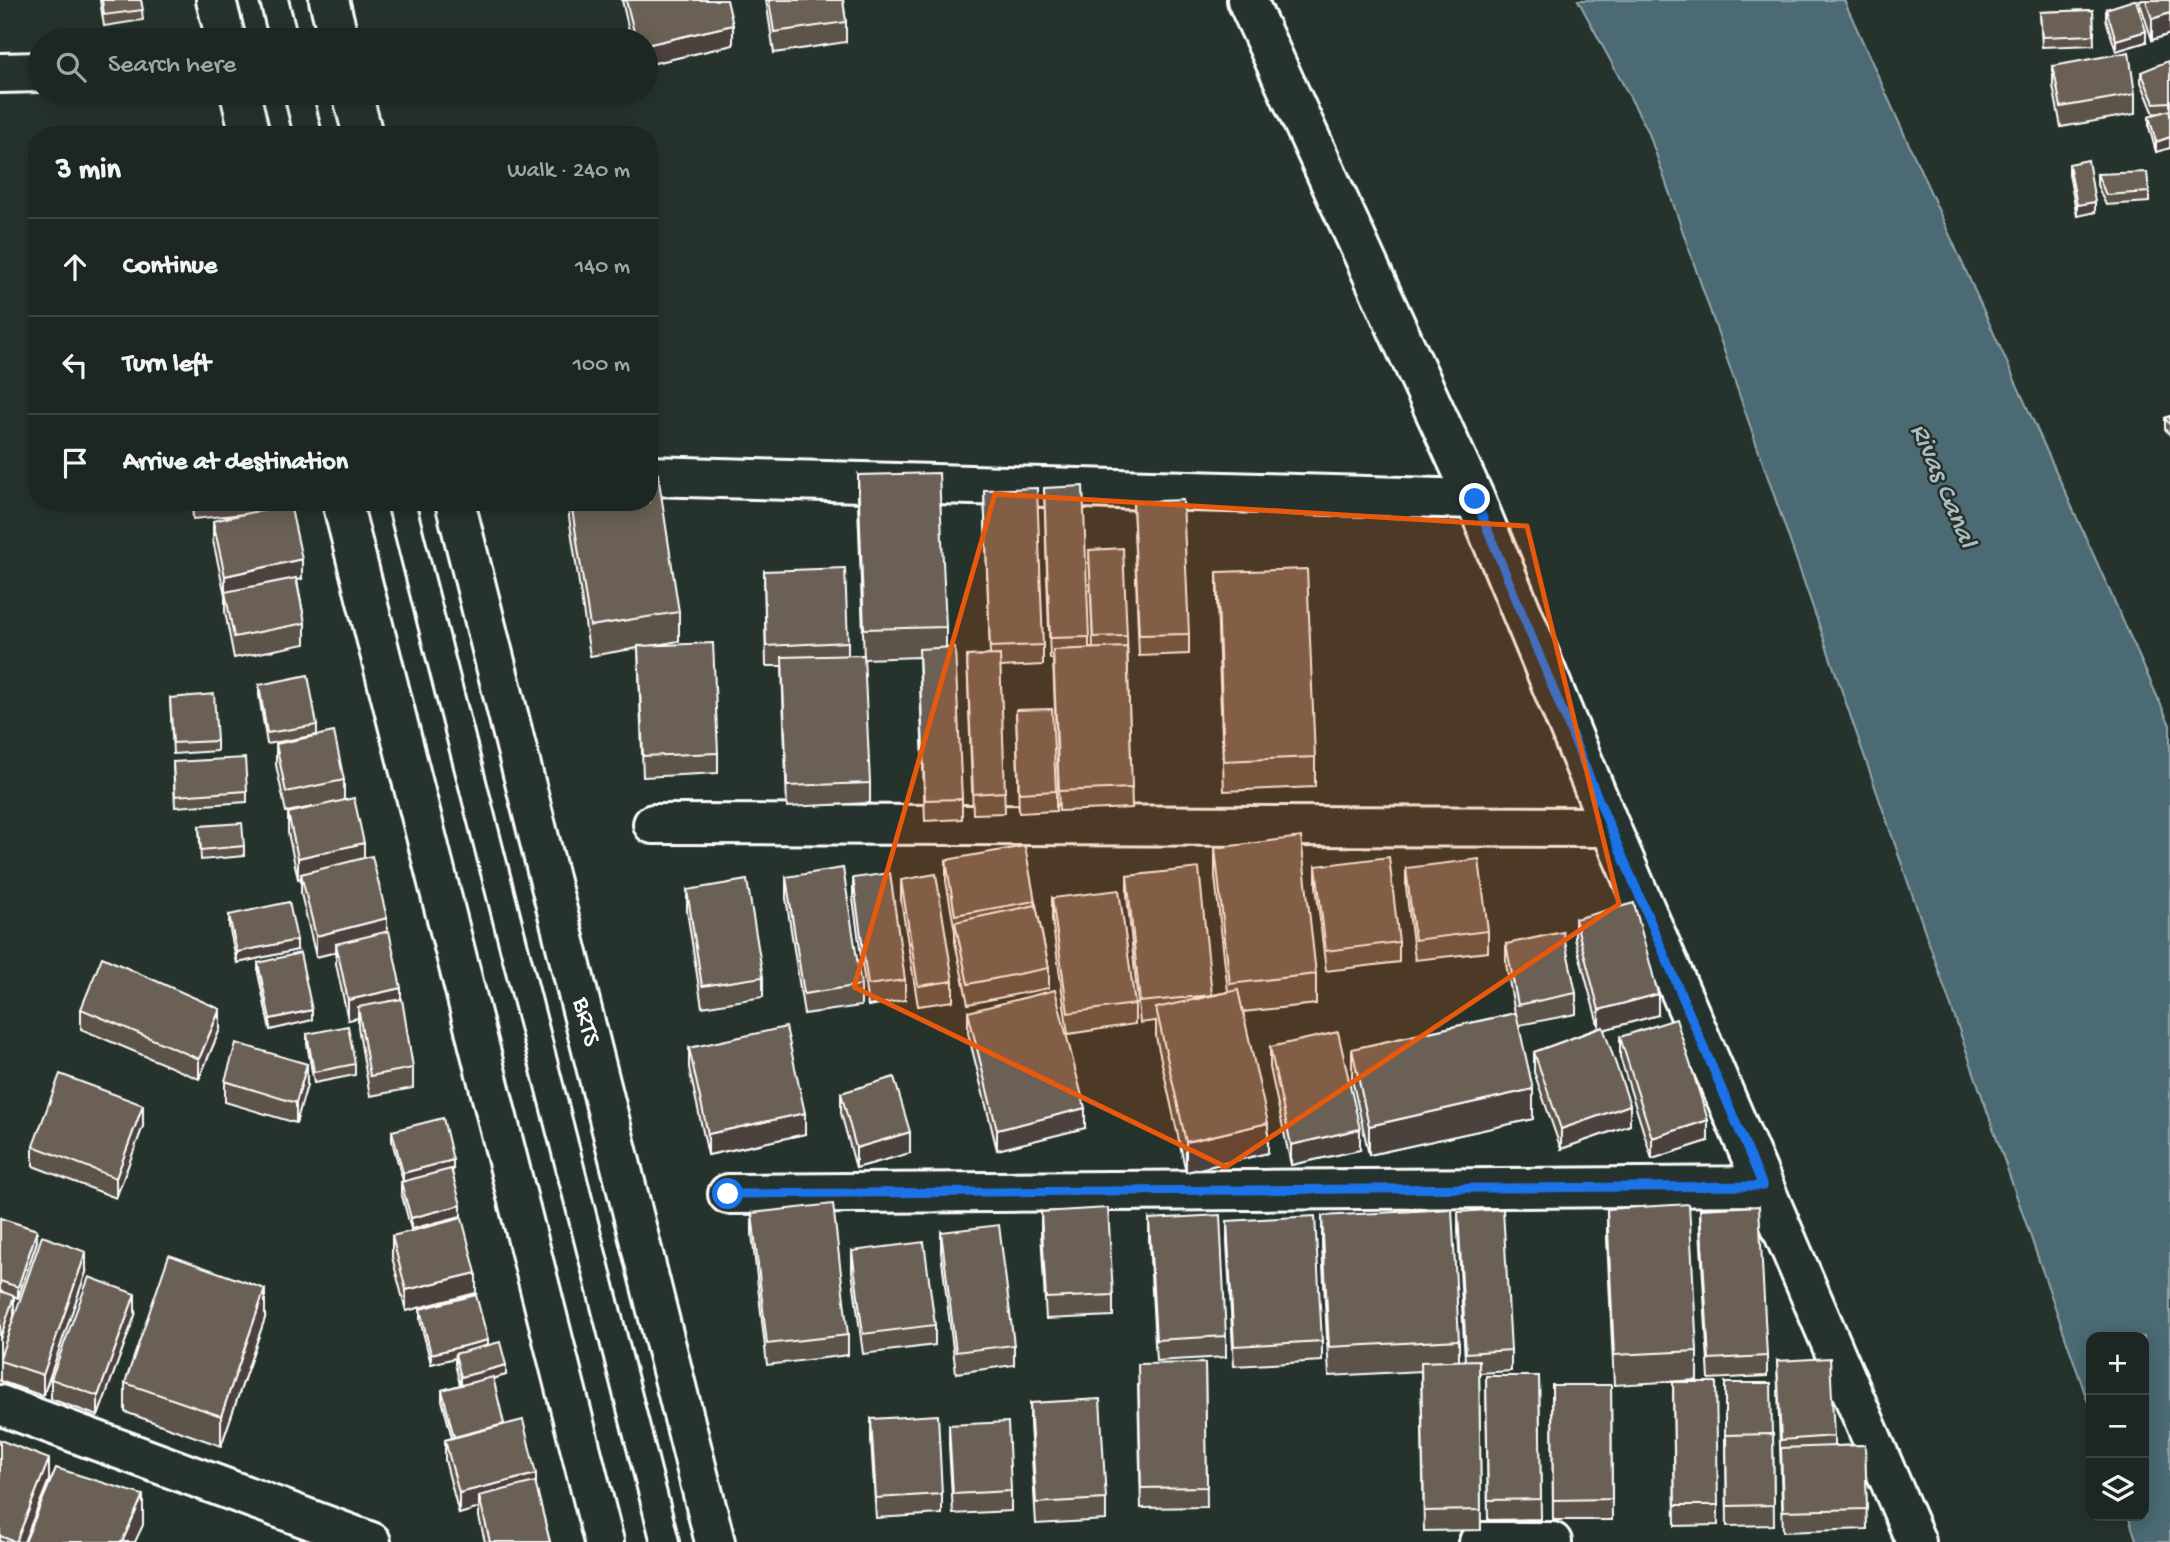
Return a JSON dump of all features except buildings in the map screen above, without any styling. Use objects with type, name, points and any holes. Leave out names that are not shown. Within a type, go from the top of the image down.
[{"type":"street","points":[[216,0],[223,28]]},
{"type":"street","points":[[329,0],[336,28]]},
{"type":"street","points":[[1247,0],[1475,499],[1610,827],[1916,1542]]},
{"type":"street","points":[[0,73],[28,72]]},
{"type":"street","points":[[243,105],[248,126]]},
{"type":"street","points":[[355,105],[361,126]]},
{"type":"street","points":[[658,476],[1475,499]]},
{"type":"street","points":[[344,511],[604,1542]]},
{"type":"street","name":"BRTS","points":[[457,511],[715,1542]]},
{"type":"street","points":[[653,824],[1610,827]]},
{"type":"street","points":[[728,1194],[1763,1186]]},
{"type":"street","points":[[0,1405],[371,1542]]},
{"type":"street","points":[[1479,1542],[1552,1542]]},
{"type":"lane","points":[[274,0],[281,28]]},
{"type":"lane","points":[[301,105],[306,126]]},
{"type":"lane","points":[[403,511],[665,1542]]},
{"type":"highlighted area","points":[[995,494],[1527,526],[1619,904],[1226,1167],[854,987]]},
{"type":"water","name":"Rivas Canal","points":[[1578,0],[1844,0],[2170,725],[2170,1542],[2137,1542],[2130,1521],[2149,1521],[2149,1332],[2086,1332],[2086,1397],[1648,131]]},
{"type":"route","points":[[728,1194],[1763,1186],[1610,827],[1475,499]]}]
